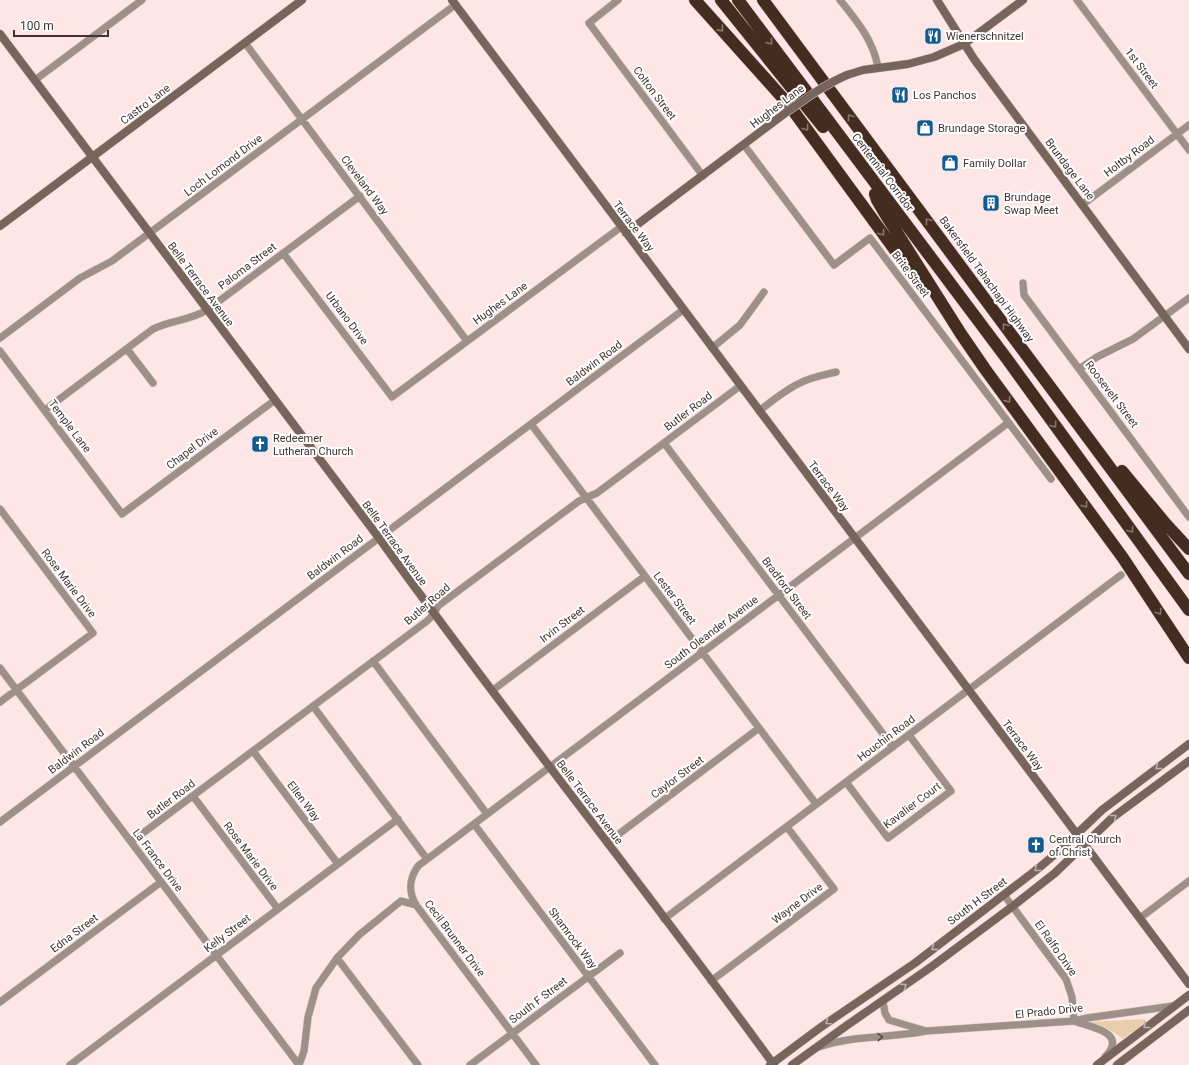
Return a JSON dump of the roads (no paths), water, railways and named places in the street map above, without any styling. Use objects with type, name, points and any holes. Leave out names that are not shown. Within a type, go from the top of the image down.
[{"type":"highway","points":[[695,0],[789,105],[956,334],[985,369]]},
{"type":"highway","points":[[721,0],[927,261],[1007,359],[1189,610]]},
{"type":"highway","name":"Centennial Corridor","points":[[738,0],[1007,359]]},
{"type":"highway","name":"Bakersfield Tehachapi Highway","points":[[763,0],[1189,574]]},
{"type":"highway","points":[[875,194],[877,200],[915,262],[985,369],[1123,558],[1189,658]]},
{"type":"highway","points":[[1028,357],[1165,523],[1189,549]]},
{"type":"street","points":[[35,80],[142,0]]},
{"type":"street","name":"Castro Lane","points":[[0,226],[302,0]]},
{"type":"street","name":"Colton Street","points":[[618,0],[589,23],[703,176]]},
{"type":"street","points":[[840,0],[865,32],[872,44],[878,67]]},
{"type":"street","name":"Brundage Lane","points":[[937,0],[964,44],[1189,349]]},
{"type":"street","name":"Hughes Lane","points":[[392,397],[467,341],[623,230],[703,176],[816,91],[832,81],[847,75],[878,67],[921,61],[964,44],[1023,0]]},
{"type":"street","name":"1st Street","points":[[1077,0],[1189,150]]},
{"type":"street","name":"Loch Lomond Drive","points":[[0,338],[80,278],[112,261],[150,234],[453,2]]},
{"type":"street","name":"Terrace Way","points":[[453,2],[1189,984]]},
{"type":"street","name":"Belle Terrace Avenue","points":[[0,34],[772,1064]]},
{"type":"street","name":"Cleveland Way","points":[[245,43],[467,341]]},
{"type":"street","name":"Holtby Road","points":[[1082,205],[1189,125]]},
{"type":"street","name":"Brite Street","points":[[744,144],[834,265],[870,238],[1050,479]]},
{"type":"street","name":"Paloma Street","points":[[45,410],[153,329],[161,325],[191,318],[207,310],[360,196]]},
{"type":"street","name":"Urbano Drive","points":[[283,253],[392,397]]},
{"type":"street","name":"Roosevelt Street","points":[[1023,283],[1024,295],[1189,517]]},
{"type":"street","points":[[712,348],[740,325],[764,292]]},
{"type":"street","points":[[1079,369],[1097,357],[1133,339],[1189,298]]},
{"type":"street","name":"Baldwin Road","points":[[0,822],[683,310]]},
{"type":"street","points":[[127,349],[153,383]]},
{"type":"street","name":"Temple Lane","points":[[0,351],[122,514]]},
{"type":"street","points":[[759,410],[786,390],[801,382],[836,372]]},
{"type":"street","name":"Butler Road","points":[[132,842],[427,621],[434,614],[438,606],[579,501],[597,493],[740,386]]},
{"type":"street","name":"Chapel Drive","points":[[122,514],[275,400]]},
{"type":"street","name":"South Oleander Avenue","points":[[427,859],[1008,422]]},
{"type":"street","name":"Lester Street","points":[[531,424],[816,804]]},
{"type":"street","name":"Bradford Street","points":[[664,443],[892,747]]},
{"type":"street","name":"Rose Marie Drive","points":[[0,510],[93,633],[16,690]]},
{"type":"street","name":"Houchin Road","points":[[664,919],[1121,575]]},
{"type":"street","name":"Irvin Street","points":[[493,690],[645,576]]},
{"type":"street","points":[[373,661],[487,814]]},
{"type":"street","name":"La France Drive","points":[[0,668],[299,1065]]},
{"type":"street","points":[[0,702],[16,690]]},
{"type":"street","points":[[313,706],[427,859]]},
{"type":"street","name":"Caylor Street","points":[[607,842],[759,728]]},
{"type":"street","name":"Kavalier Court","points":[[846,782],[888,838],[951,791],[909,735]]},
{"type":"street","name":"South H Street","points":[[772,1064],[821,1027],[915,963],[1004,895],[1040,867],[1102,810],[1189,744]]},
{"type":"street","name":"Ellen Way","points":[[253,751],[338,864]]},
{"type":"street","points":[[792,1065],[931,967],[1012,906],[1055,873],[1112,818],[1189,761]]},
{"type":"street","name":"Rose Marie Drive","points":[[193,796],[278,909]]},
{"type":"street","name":"Kelly Street","points":[[70,1065],[398,819]]},
{"type":"street","name":"Shamrock Way","points":[[474,824],[655,1065]]},
{"type":"street","name":"Wayne Drive","points":[[711,981],[834,889],[787,827]]},
{"type":"street","name":"Cecil Brunner Drive","points":[[427,859],[418,866],[411,879],[411,893],[416,905],[536,1065]]},
{"type":"street","points":[[1140,918],[1189,881]]},
{"type":"street","name":"Edna Street","points":[[0,1002],[161,882]]},
{"type":"street","name":"El Ralfo Drive","points":[[1004,895],[1066,979],[1072,997],[1074,1021]]},
{"type":"street","points":[[299,1065],[304,1051],[308,1017],[316,988],[338,958],[360,935],[401,900],[416,905]]},
{"type":"street","name":"South F Street","points":[[470,1065],[620,953]]},
{"type":"street","points":[[338,958],[418,1065]]},
{"type":"street","points":[[1099,1063],[1189,995]]},
{"type":"street","name":"El Prado Drive","points":[[883,1001],[885,1012],[889,1020],[926,1031]]},
{"type":"street","points":[[1144,1044],[1148,1037],[1189,1003]]},
{"type":"street","name":"El Prado Drive","points":[[814,1049],[846,1040],[904,1035],[926,1031],[1074,1021],[1173,1006]]},
{"type":"street","points":[[1117,1065],[1189,1010]]},
{"type":"street","points":[[1074,1021],[1098,1028],[1108,1033],[1112,1038],[1113,1045],[1111,1049],[1099,1063]]},
{"type":"place","name":"Wienerschnitzel","points":[[933,36]]},
{"type":"place","name":"Los Panchos","points":[[900,95]]},
{"type":"place","name":"Brundage Storage","points":[[925,128]]},
{"type":"place","name":"Family Dollar","points":[[950,163]]},
{"type":"place","name":"Brundage Swap Meet","points":[[991,203]]},
{"type":"place","name":"Redeemer Lutheran Church","points":[[260,444]]},
{"type":"place","name":"Central Church of Christ","points":[[1036,845]]}]
